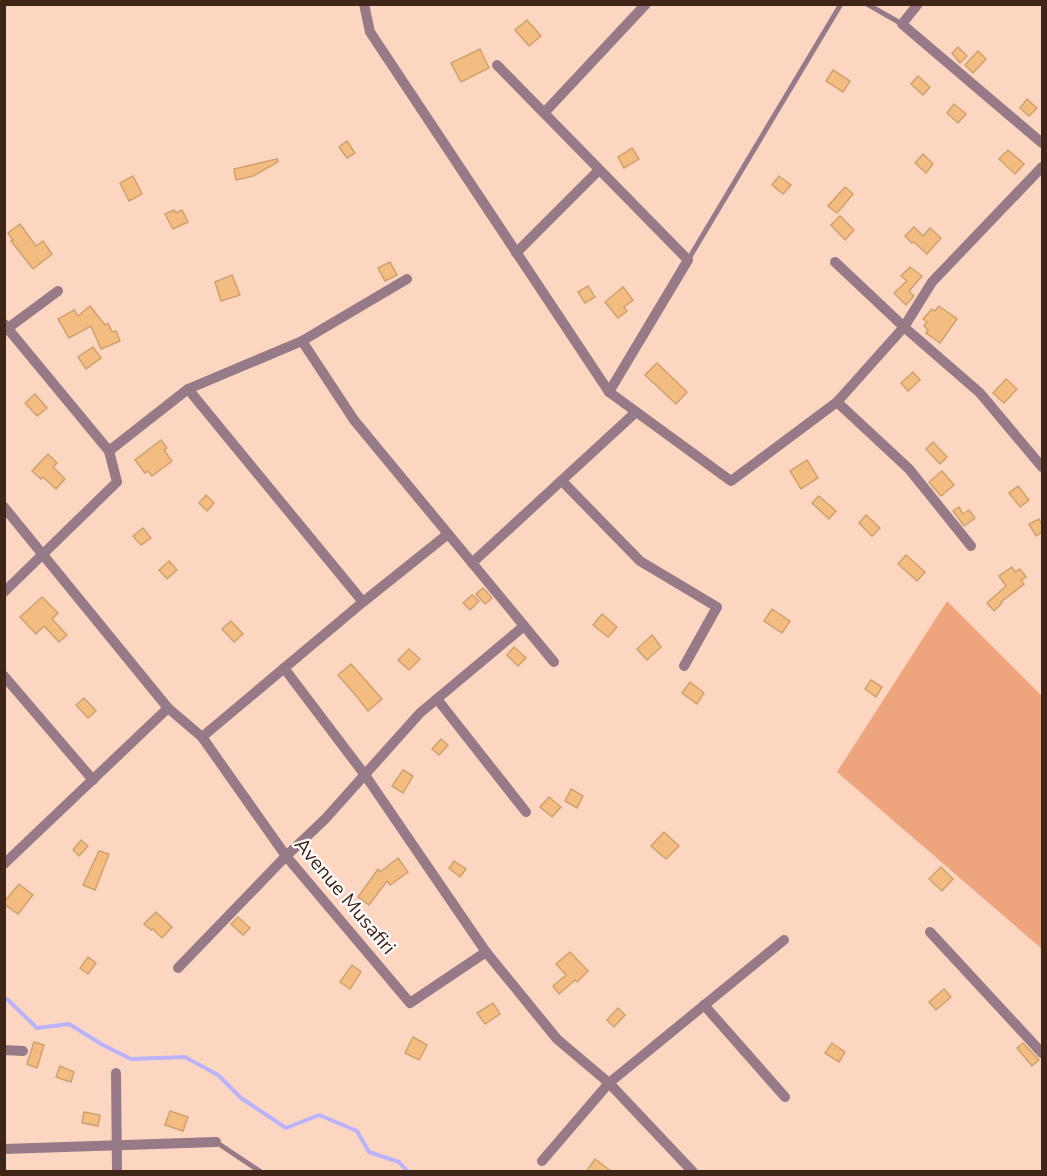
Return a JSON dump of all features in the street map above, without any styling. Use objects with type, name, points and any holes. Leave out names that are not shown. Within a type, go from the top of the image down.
[{"type":"street","points":[[364,4],[370,32],[609,392],[731,481],[837,402],[904,327],[932,282],[1042,166]]},
{"type":"street","points":[[544,113],[646,4]]},
{"type":"street","points":[[918,4],[902,24],[1042,143]]},
{"type":"street","points":[[497,65],[688,260],[609,392]]},
{"type":"street","points":[[516,253],[599,170]]},
{"type":"street","points":[[835,262],[904,327],[980,393],[1042,467]]},
{"type":"street","points":[[109,452],[188,389],[302,341],[407,279]]},
{"type":"street","points":[[4,592],[117,482],[109,452],[6,328],[58,291]]},
{"type":"street","points":[[302,341],[354,420],[554,662]]},
{"type":"street","points":[[188,389],[363,602]]},
{"type":"street","points":[[837,402],[909,469],[971,546]]},
{"type":"street","points":[[472,563],[636,412]]},
{"type":"street","points":[[562,481],[640,561],[717,607],[684,666]]},
{"type":"street","name":"Avenue Musafiri","points":[[4,507],[168,708],[202,737],[286,856],[410,1003],[486,952]]},
{"type":"street","points":[[202,737],[448,534]]},
{"type":"street","points":[[178,968],[326,818],[420,713],[524,626]]},
{"type":"street","points":[[284,668],[365,775],[486,952],[557,1039],[609,1083],[693,1172]]},
{"type":"street","points":[[4,676],[93,780]]},
{"type":"street","points":[[437,699],[526,812]]},
{"type":"street","points":[[6,859],[168,708]]},
{"type":"street","points":[[930,932],[1042,1053]]},
{"type":"street","points":[[542,1161],[609,1083],[784,940]]},
{"type":"street","points":[[704,1005],[784,1097]]},
{"type":"street","points":[[4,1050],[23,1051]]},
{"type":"street","points":[[116,1073],[117,1172]]},
{"type":"street","points":[[4,1149],[216,1142]]},
{"type":"lane","points":[[688,260],[841,4]]},
{"type":"lane","points":[[867,4],[902,24]]},
{"type":"lane","points":[[216,1142],[261,1172]]},
{"type":"shaded area","points":[[947,601],[1042,696],[1042,949],[837,772]]},
{"type":"building","points":[[527,20],[541,36],[529,46],[515,30]]},
{"type":"building","points":[[958,47],[967,56],[960,63],[952,53]]},
{"type":"building","points":[[480,49],[489,68],[461,82],[451,63]]},
{"type":"building","points":[[978,51],[986,59],[973,73],[965,65]]},
{"type":"building","points":[[833,70],[850,81],[843,92],[826,81]]},
{"type":"building","points":[[918,76],[930,87],[923,95],[911,84]]},
{"type":"building","points":[[1027,99],[1037,108],[1029,116],[1020,108]]},
{"type":"building","points":[[954,104],[966,114],[958,123],[947,113]]},
{"type":"building","points":[[347,141],[355,153],[347,158],[339,147]]},
{"type":"building","points":[[632,148],[639,159],[624,168],[618,157]]},
{"type":"building","points":[[1008,150],[1024,164],[1015,174],[999,159]]},
{"type":"building","points":[[923,154],[933,164],[926,173],[915,163]]},
{"type":"building","points":[[277,159],[278,162],[253,176],[236,180],[234,169]]},
{"type":"building","points":[[133,176],[142,194],[129,201],[120,183]]},
{"type":"building","points":[[779,176],[791,185],[783,194],[772,185]]},
{"type":"building","points":[[845,187],[853,194],[837,213],[828,206]]},
{"type":"building","points":[[174,210],[176,213],[182,210],[188,222],[173,229],[165,214]]},
{"type":"building","points":[[840,216],[854,230],[845,240],[831,225]]},
{"type":"building","points":[[20,224],[36,246],[43,241],[52,254],[33,269],[11,241],[13,240],[8,233]]},
{"type":"building","points":[[914,227],[923,236],[930,228],[941,238],[927,254],[905,236]]},
{"type":"building","points":[[390,262],[397,275],[385,281],[378,268]]},
{"type":"building","points":[[910,267],[922,276],[909,291],[914,296],[906,305],[894,293],[907,281],[901,276]]},
{"type":"building","points":[[232,275],[240,295],[221,301],[215,282]]},
{"type":"building","points":[[588,286],[595,297],[585,303],[578,292]]},
{"type":"building","points":[[623,287],[633,300],[624,307],[627,311],[618,318],[605,302]]},
{"type":"building","points":[[90,306],[105,325],[108,323],[112,332],[116,331],[120,341],[101,349],[91,326],[69,338],[58,319],[74,310],[78,316]]},
{"type":"building","points":[[939,306],[957,319],[940,343],[926,333],[928,330],[924,326],[927,322],[923,319],[932,309],[935,311]]},
{"type":"building","points":[[93,347],[101,358],[86,369],[78,357]]},
{"type":"building","points":[[657,363],[687,392],[676,404],[645,375]]},
{"type":"building","points":[[913,372],[920,380],[908,391],[901,383]]},
{"type":"building","points":[[1006,379],[1017,389],[1004,403],[993,393]]},
{"type":"building","points":[[35,394],[47,408],[37,416],[25,403]]},
{"type":"building","points":[[161,440],[167,448],[164,450],[172,461],[152,476],[148,471],[145,473],[135,460]]},
{"type":"building","points":[[933,442],[947,457],[940,464],[926,449]]},
{"type":"building","points":[[48,454],[57,463],[53,467],[65,479],[56,489],[32,471]]},
{"type":"building","points":[[807,460],[818,478],[801,489],[790,471]]},
{"type":"building","points":[[942,471],[954,485],[941,496],[929,482]]},
{"type":"building","points":[[1018,486],[1029,500],[1020,507],[1009,493]]},
{"type":"building","points":[[206,495],[214,503],[207,511],[199,503]]},
{"type":"building","points":[[819,496],[836,511],[829,519],[812,503]]},
{"type":"building","points":[[959,507],[963,514],[969,510],[975,518],[964,526],[953,511]]},
{"type":"building","points":[[866,515],[880,528],[872,536],[859,523]]},
{"type":"building","points":[[1039,519],[1042,532],[1036,536],[1029,524]]},
{"type":"building","points":[[143,528],[151,538],[141,545],[133,536]]},
{"type":"building","points":[[906,555],[925,572],[917,581],[898,564]]},
{"type":"building","points":[[169,561],[177,570],[167,579],[159,570]]},
{"type":"building","points":[[1012,567],[1015,572],[1020,569],[1026,577],[1021,580],[1024,584],[1001,602],[994,611],[987,603],[1006,586],[999,576]]},
{"type":"building","points":[[483,588],[492,598],[485,604],[476,594]]},
{"type":"building","points":[[472,595],[479,601],[470,610],[463,603]]},
{"type":"building","points":[[42,597],[58,613],[52,619],[67,635],[59,642],[44,626],[36,634],[20,617]]},
{"type":"building","points":[[772,609],[790,621],[782,633],[764,621]]},
{"type":"building","points":[[602,614],[617,627],[608,637],[593,625]]},
{"type":"building","points":[[231,621],[243,634],[234,642],[222,629]]},
{"type":"building","points":[[652,635],[661,647],[647,660],[637,649]]},
{"type":"building","points":[[514,647],[526,658],[518,666],[507,655]]},
{"type":"building","points":[[409,649],[420,659],[409,670],[398,660]]},
{"type":"building","points":[[351,664],[382,699],[368,711],[338,675]]},
{"type":"building","points":[[871,680],[882,687],[876,697],[865,689]]},
{"type":"building","points":[[690,682],[704,693],[697,704],[682,693]]},
{"type":"building","points":[[84,698],[96,711],[88,718],[76,705]]},
{"type":"building","points":[[441,739],[448,745],[439,755],[432,749]]},
{"type":"building","points":[[403,770],[413,776],[403,793],[392,786]]},
{"type":"building","points":[[571,789],[583,796],[577,808],[565,801]]},
{"type":"building","points":[[549,797],[561,807],[552,817],[540,807]]},
{"type":"building","points":[[664,832],[679,846],[666,859],[651,846]]},
{"type":"building","points":[[81,840],[88,846],[79,856],[73,850]]},
{"type":"building","points":[[99,851],[109,854],[95,890],[83,885]]},
{"type":"building","points":[[398,858],[408,872],[390,885],[387,881],[369,905],[358,897],[378,869],[380,872]]},
{"type":"building","points":[[454,861],[466,869],[460,877],[449,868]]},
{"type":"building","points":[[941,867],[953,879],[942,891],[929,879]]},
{"type":"building","points":[[19,884],[33,895],[18,914],[4,902]]},
{"type":"building","points":[[156,912],[172,927],[162,938],[144,924]]},
{"type":"building","points":[[238,917],[250,928],[243,935],[231,924]]},
{"type":"building","points":[[570,952],[588,971],[559,994],[553,986],[566,975],[556,964]]},
{"type":"building","points":[[88,957],[96,963],[88,974],[80,968]]},
{"type":"building","points":[[352,965],[361,972],[350,989],[340,982]]},
{"type":"building","points":[[944,989],[951,997],[936,1010],[929,1002]]},
{"type":"building","points":[[493,1003],[500,1014],[485,1024],[477,1013]]},
{"type":"building","points":[[618,1008],[625,1015],[614,1027],[607,1020]]},
{"type":"building","points":[[413,1037],[427,1045],[419,1060],[405,1053]]},
{"type":"building","points":[[34,1042],[44,1045],[37,1068],[27,1064]]},
{"type":"building","points":[[832,1043],[845,1052],[839,1062],[825,1053]]},
{"type":"building","points":[[1023,1043],[1039,1060],[1032,1066],[1017,1048]]},
{"type":"building","points":[[60,1066],[74,1072],[71,1082],[56,1077]]},
{"type":"building","points":[[170,1111],[188,1117],[183,1131],[165,1125]]},
{"type":"building","points":[[84,1112],[100,1115],[98,1126],[82,1123]]},
{"type":"building","points":[[595,1159],[612,1172],[586,1172]]},
{"type":"waterway","points":[[4,999],[7,999],[37,1028],[69,1024],[131,1059],[185,1057],[218,1075],[241,1098],[286,1128],[319,1115],[357,1131],[369,1152],[399,1162],[408,1172]]}]
